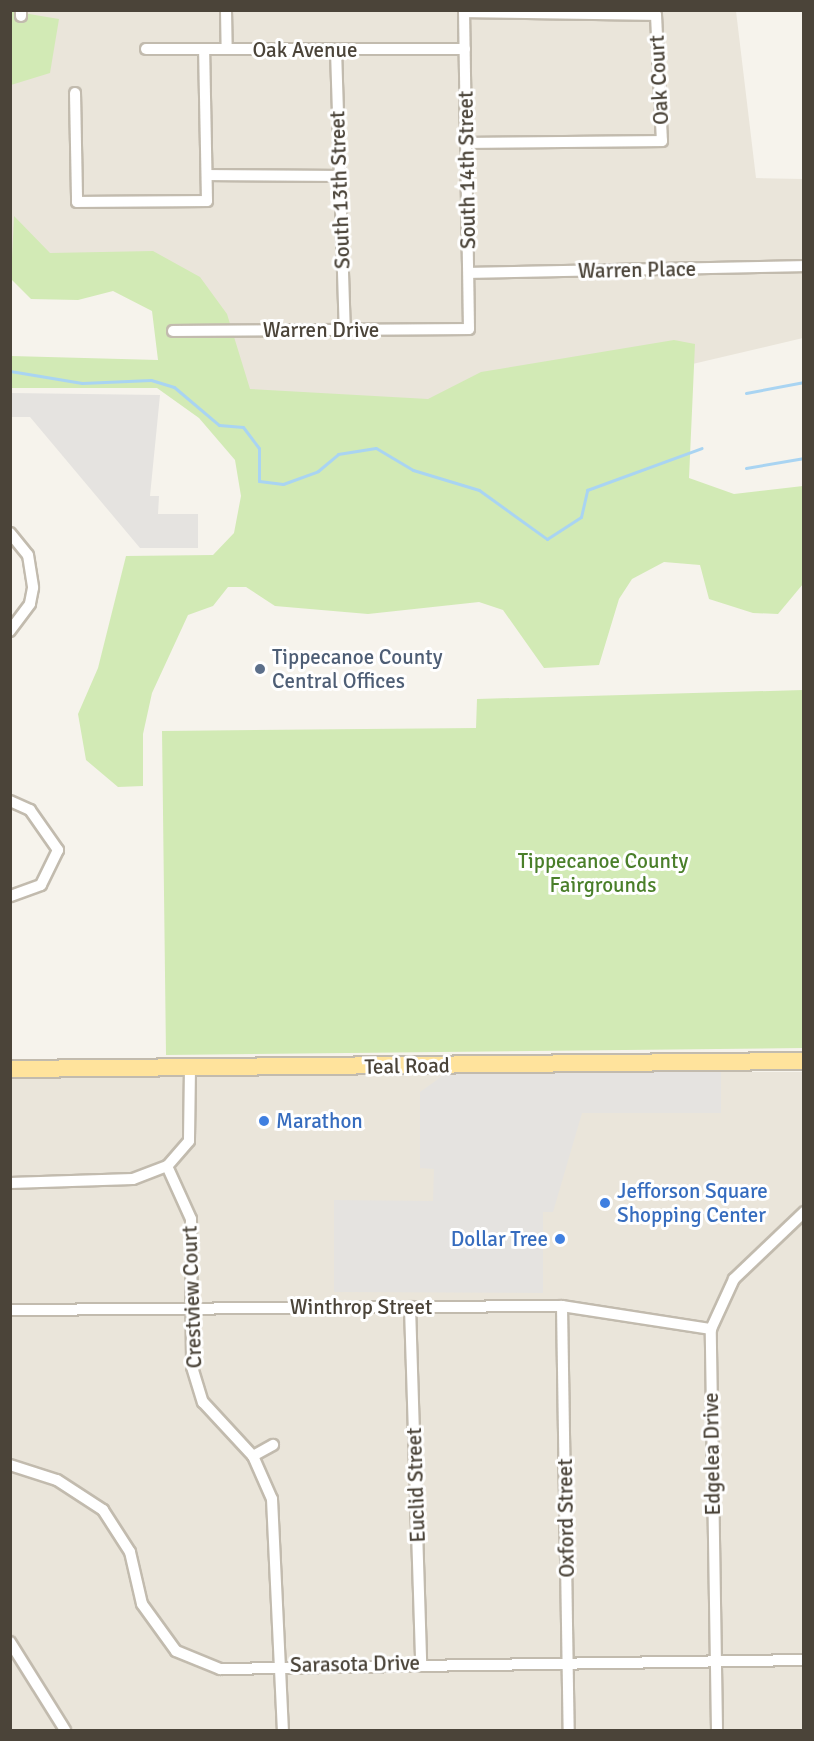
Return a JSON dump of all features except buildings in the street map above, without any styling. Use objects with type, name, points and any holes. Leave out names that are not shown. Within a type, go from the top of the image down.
[{"type":"main road","name":"Teal Road","points":[[10,1070],[804,1061]]},
{"type":"street","points":[[226,10],[227,49]]},
{"type":"street","name":"South 14th Street","points":[[464,11],[470,273],[469,329]]},
{"type":"street","name":"Oak Court","points":[[464,11],[656,15],[662,141],[466,143]]},
{"type":"street","name":"Oak Avenue","points":[[146,49],[465,49]]},
{"type":"street","points":[[75,93],[77,202],[207,201],[204,49]]},
{"type":"street","name":"South 13th Street","points":[[336,50],[345,329]]},
{"type":"street","points":[[207,175],[340,176]]},
{"type":"street","name":"Warren Place","points":[[470,273],[804,266]]},
{"type":"street","name":"Warren Drive","points":[[172,331],[469,329]]},
{"type":"street","points":[[10,533],[28,555],[33,588],[30,604],[10,631]]},
{"type":"street","points":[[10,801],[30,810],[57,850],[41,885],[10,896]]},
{"type":"street","points":[[10,1183],[133,1179],[167,1166],[189,1141],[190,1068]]},
{"type":"street","name":"Crestview Court","points":[[167,1166],[191,1219],[196,1385],[203,1402],[253,1456],[272,1499],[277,1530],[283,1731]]},
{"type":"street","name":"Edgelea Drive","points":[[717,1731],[711,1329],[734,1279],[804,1212]]},
{"type":"street","name":"Winthrop Street","points":[[10,1310],[192,1306],[562,1306],[711,1329]]},
{"type":"street","name":"Oxford Street","points":[[562,1306],[569,1731]]},
{"type":"street","name":"Euclid Street","points":[[410,1307],[422,1664]]},
{"type":"street","points":[[253,1456],[273,1445]]},
{"type":"street","name":"Sarasota Drive","points":[[10,1465],[57,1480],[103,1510],[130,1552],[142,1604],[176,1651],[220,1669],[282,1665],[804,1660]]},
{"type":"street","points":[[10,1642],[64,1731]]},
{"type":"shaded area","points":[[10,11],[736,11],[756,178],[803,179],[803,338],[437,424],[235,417],[158,293],[11,268]]},
{"type":"shaded area","points":[[11,393],[160,395],[150,496],[159,496],[158,514],[198,514],[198,548],[140,548],[30,417],[11,417]]},
{"type":"shaded area","points":[[441,1070],[721,1070],[721,1113],[582,1113],[553,1212],[543,1212],[543,1293],[334,1292],[334,1200],[433,1201],[434,1169],[420,1168],[420,1092],[441,1077]]},
{"type":"shaded area","points":[[10,1072],[803,1072],[803,1730],[10,1730]]},
{"type":"green space","points":[[11,11],[59,19],[50,73],[11,85]]},
{"type":"green space","points":[[14,216],[50,253],[153,251],[200,277],[227,314],[250,389],[428,399],[481,372],[674,340],[695,344],[689,478],[734,494],[803,486],[803,584],[778,614],[753,613],[709,599],[700,565],[664,562],[632,579],[619,599],[599,665],[544,668],[503,610],[479,602],[368,614],[275,606],[246,587],[228,587],[213,606],[188,615],[152,693],[143,734],[143,786],[118,787],[86,760],[78,714],[98,668],[126,556],[213,555],[234,533],[241,496],[235,460],[199,418],[157,388],[11,388],[11,356],[158,360],[152,311],[113,291],[78,300],[31,299],[11,279]]},
{"type":"green space","name":"Tippecanoe County Fairgrounds","points":[[803,690],[803,1048],[166,1055],[162,731],[476,728],[477,699]]},
{"type":"waterway","points":[[10,371],[82,383],[151,380],[174,387],[219,425],[243,427],[259,448],[259,481],[283,484],[318,471],[338,454],[376,448],[413,470],[479,490],[547,539],[581,517],[587,490],[702,448]]},
{"type":"waterway","points":[[746,393],[804,382]]},
{"type":"waterway","points":[[746,468],[804,458]]},
{"type":"place","name":"Tippecanoe County Central Offices","points":[[260,669]]},
{"type":"place","name":"Marathon","points":[[264,1121]]},
{"type":"place","name":"Jefforson Square Shopping Center","points":[[605,1203]]},
{"type":"place","name":"Dollar Tree","points":[[560,1239]]}]
